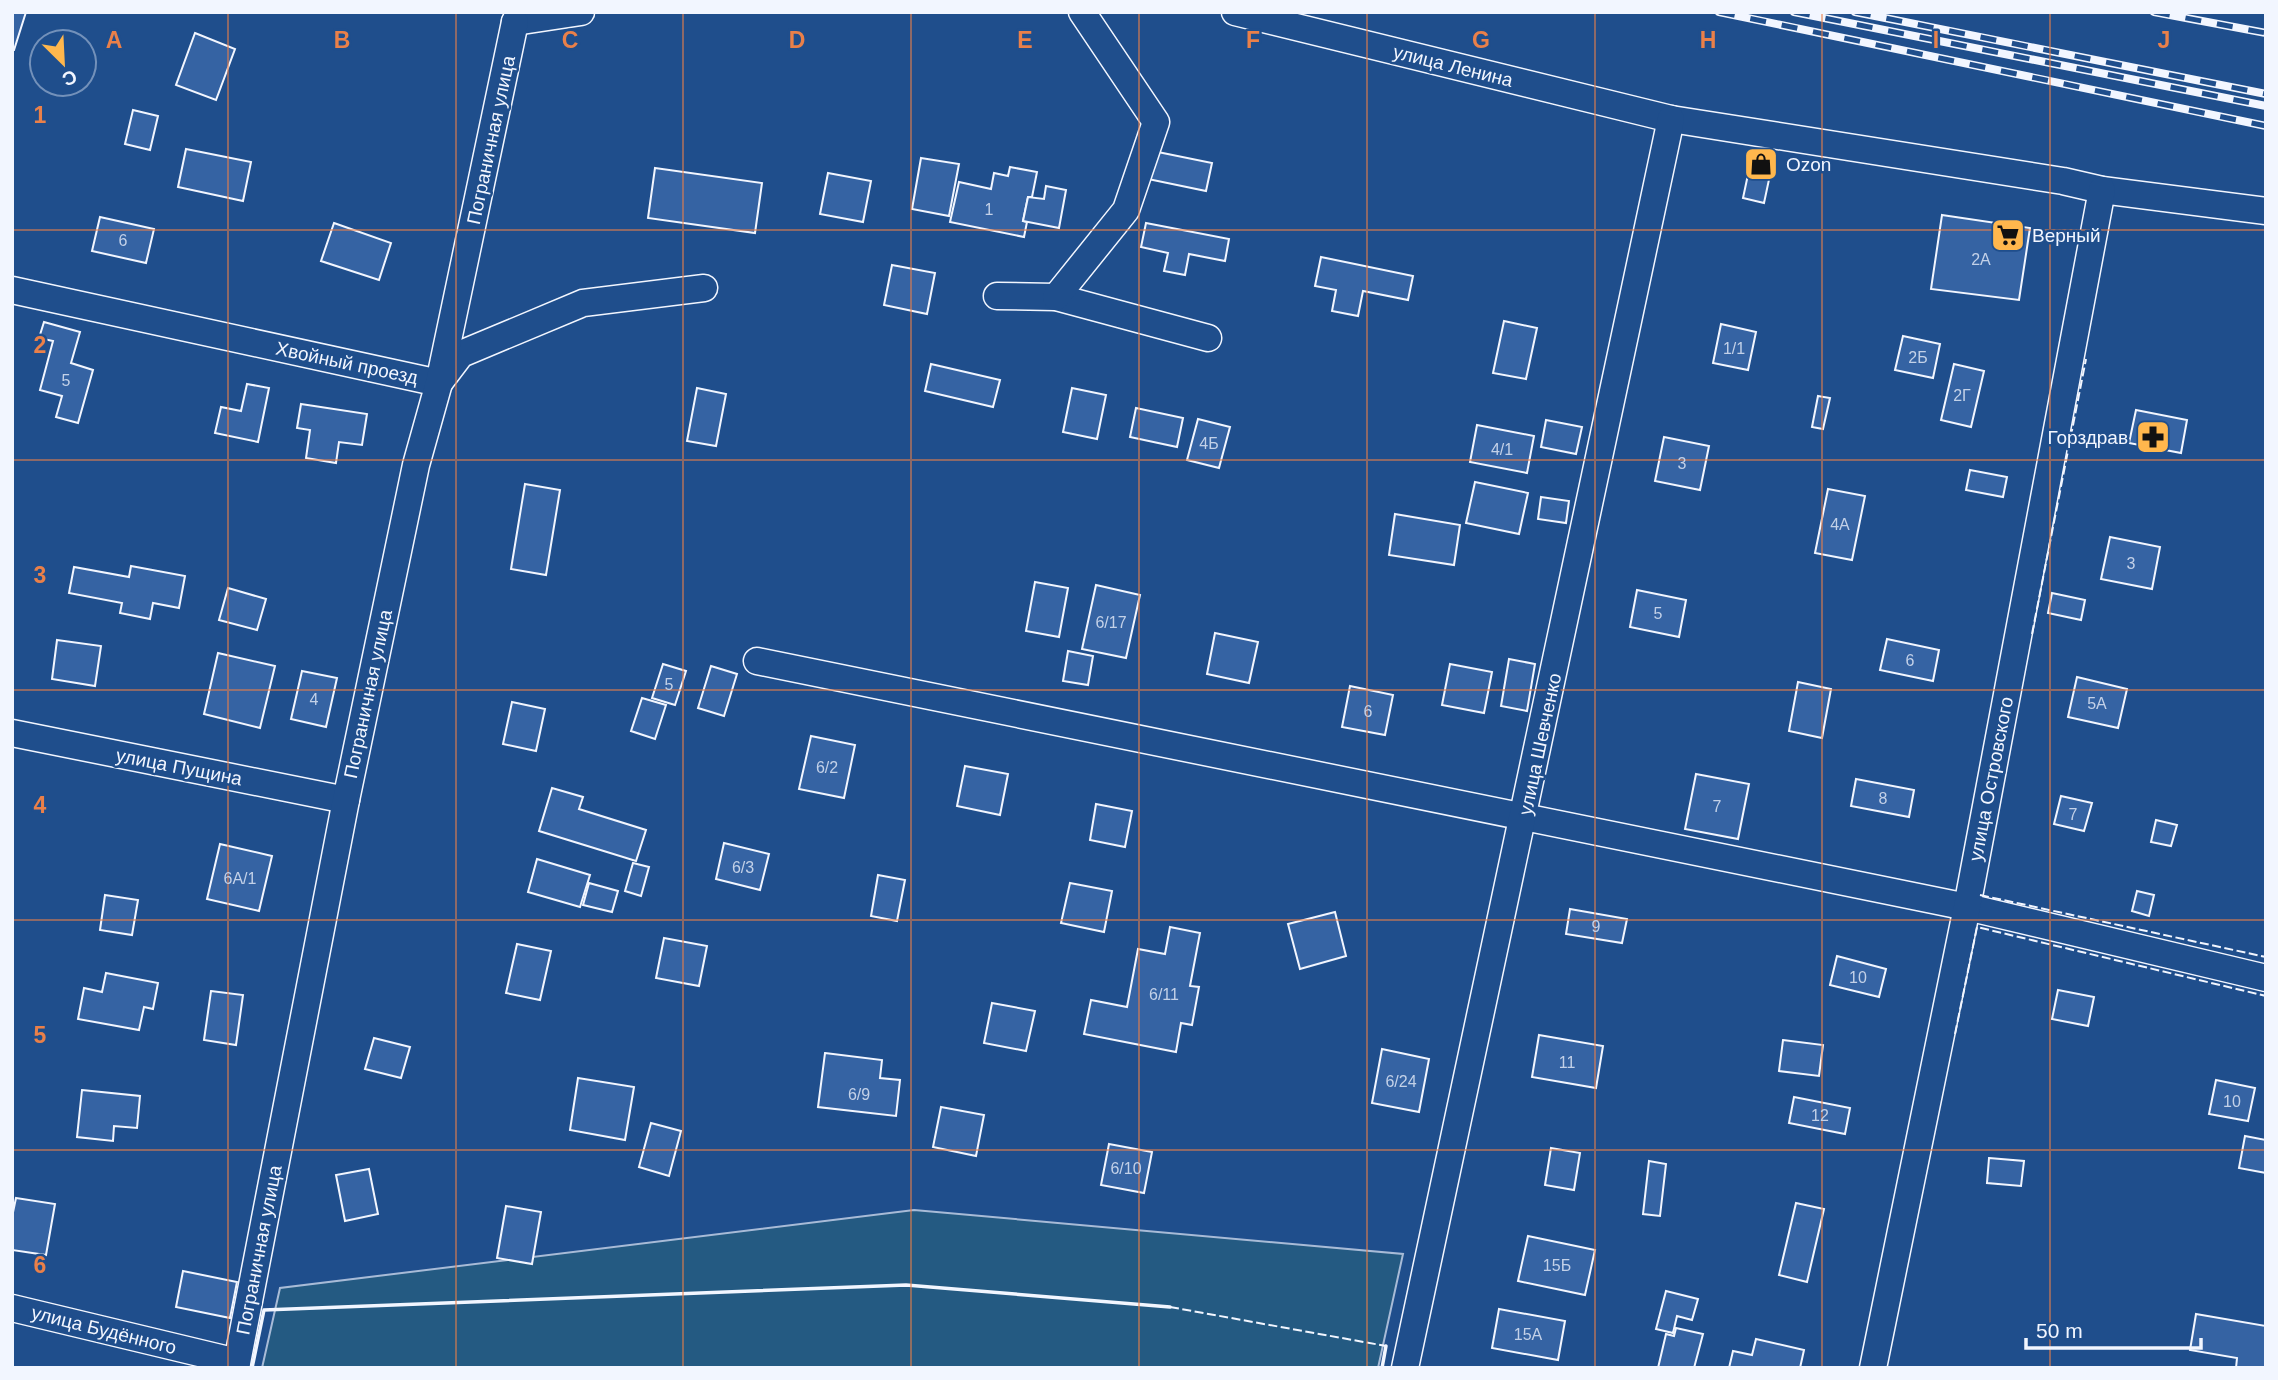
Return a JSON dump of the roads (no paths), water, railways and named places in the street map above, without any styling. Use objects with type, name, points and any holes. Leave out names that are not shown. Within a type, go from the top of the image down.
[{"type":"street","points":[[509,17],[581,12]]},
{"type":"street","points":[[1056,297],[1126,210],[1156,122],[1082,12]]},
{"type":"street","name":"улица Ленина","points":[[1235,12],[1671,120],[2063,181],[2102,190],[2266,211]]},
{"type":"street","name":"Пограничная улица","points":[[237,1365],[346,800],[416,465],[439,383],[509,17]]},
{"type":"street","name":"улица Шевченко","points":[[1405,1368],[1671,120]]},
{"type":"street","name":"улица Островского","points":[[1873,1368],[1967,907],[2102,190]]},
{"type":"street","name":"Хвойный проезд","points":[[12,290],[439,383],[461,354],[583,303],[704,288]]},
{"type":"street","points":[[997,296],[1056,297],[1208,338]]},
{"type":"street","points":[[757,661],[1967,907],[2266,978]]},
{"type":"street","name":"улица Пущина","points":[[12,733],[346,800]]},
{"type":"street","name":"улица Будённого","points":[[12,1308],[237,1365]]},
{"type":"railway","points":[[1719,12],[2266,126]]},
{"type":"railway","points":[[1794,12],[2266,106]]},
{"type":"railway","points":[[1855,12],[2266,94]]},
{"type":"railway","points":[[2154,12],[2266,33]]},
{"type":"place","name":"Ozon","points":[[1761,164]]},
{"type":"place","name":"Верный","points":[[2008,235]]},
{"type":"place","name":"Горздрав","points":[[2153,437]]}]
